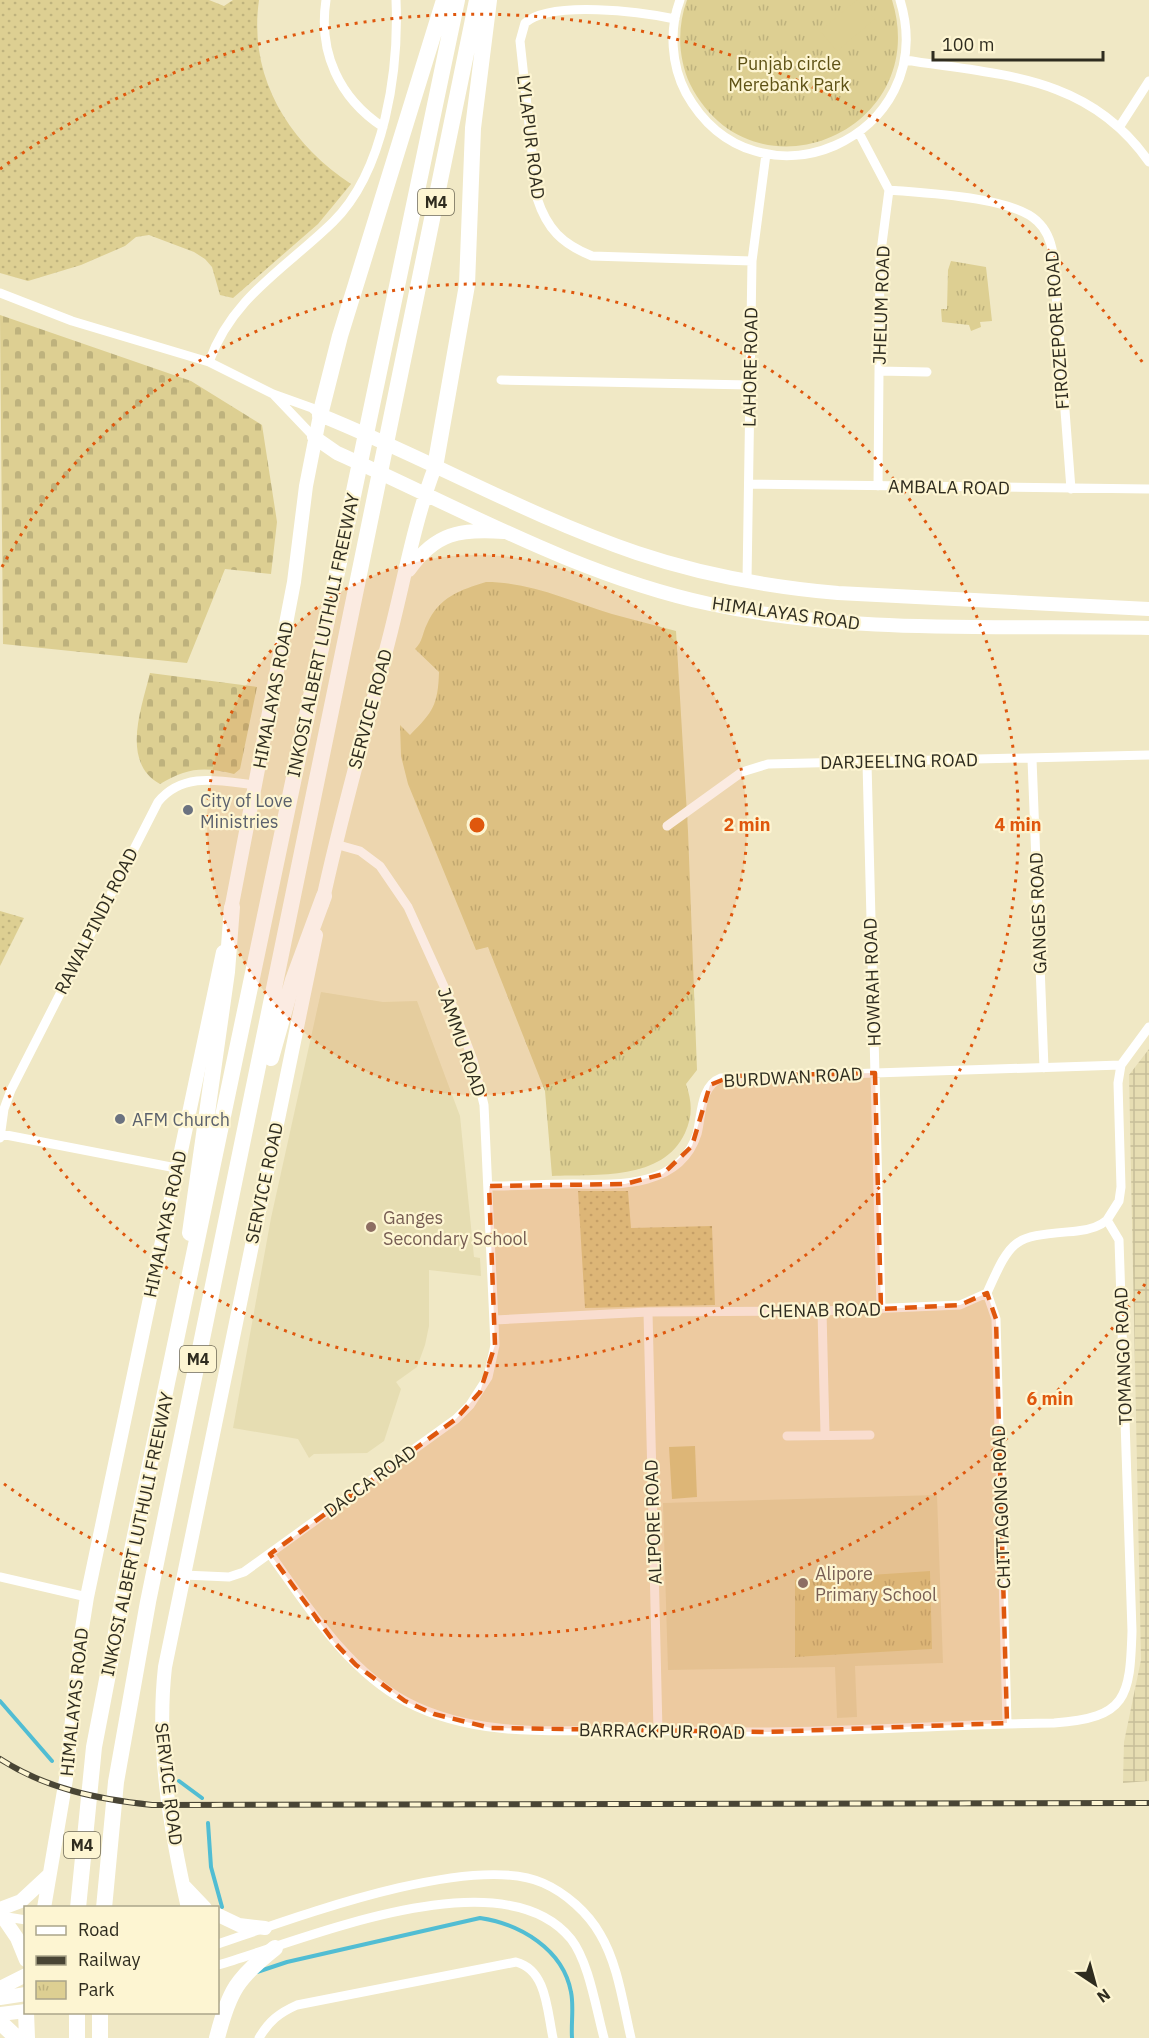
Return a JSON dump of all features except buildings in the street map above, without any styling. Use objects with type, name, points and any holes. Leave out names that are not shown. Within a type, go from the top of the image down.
[{"type":"highway","points":[[320,415],[340,336],[444,0]]},
{"type":"highway","name":"INKOSI ALBERT LUTHULI FREEWAY","points":[[78,1906],[89,1782],[132,1550],[457,0]]},
{"type":"highway","name":"INKOSI ALBERT LUTHULI FREEWAY","points":[[104,1906],[116,1782],[148,1602],[395,404],[454,99],[477,0]]},
{"type":"highway","points":[[435,466],[466,285],[473,128],[489,0]]},
{"type":"highway","points":[[248,1117],[270,1060],[293,980],[324,896]]},
{"type":"highway","points":[[178,1335],[191,1218],[227,972],[232,907]]},
{"type":"highway","points":[[217,2038],[232,1989],[251,1967],[275,1948]]},
{"type":"highway","points":[[26,2014],[27,2038]]},
{"type":"highway","points":[[77,2014],[77,2034]]},
{"type":"highway","points":[[213,2014],[217,2038]]},
{"type":"highway","points":[[0,2022],[17,2038]]},
{"type":"street","points":[[326,0],[325,41],[336,76],[356,107],[383,127]]},
{"type":"street","points":[[209,362],[223,328],[241,304],[343,212],[373,161],[383,127],[396,32],[396,0]]},
{"type":"street","points":[[680,0],[675,19],[674,58],[683,88],[700,115],[724,136],[766,154],[811,154],[844,142],[859,133],[878,115],[894,93],[905,60],[907,28],[900,0]]},
{"type":"street","name":"LYLAPUR ROAD","points":[[675,19],[624,8],[581,7],[540,14],[525,23],[520,41],[537,198],[546,222],[556,236],[572,248],[592,256],[752,261]]},
{"type":"street","points":[[905,60],[994,74],[1054,88],[1093,105],[1120,126],[1149,162]]},
{"type":"street","points":[[1120,126],[1149,81]]},
{"type":"street","points":[[859,133],[889,189]]},
{"type":"street","name":"LAHORE ROAD","points":[[747,581],[752,261],[766,154]]},
{"type":"street","name":"JHELUM ROAD","points":[[878,486],[880,259],[889,189]]},
{"type":"street","name":"FIROZEPORE ROAD","points":[[889,189],[983,201],[1020,210],[1036,220],[1047,234],[1053,254],[1071,489]]},
{"type":"street","name":"HIMALAYAS ROAD","points":[[0,293],[72,321],[209,362],[273,394],[312,408],[320,415],[607,542],[675,564],[747,581],[838,593],[1149,609]]},
{"type":"street","points":[[879,371],[927,372]]},
{"type":"street","points":[[501,380],[750,385]]},
{"type":"street","name":"HIMALAYAS ROAD","points":[[273,394],[314,437],[337,453],[572,560],[709,604],[787,617],[883,625],[1149,628]]},
{"type":"street","name":"HIMALAYAS ROAD","points":[[44,1906],[66,1779],[80,1641],[87,1597],[232,907],[294,582],[314,437],[320,415]]},
{"type":"street","name":"SERVICE ROAD","points":[[188,1906],[173,1828],[160,1710],[165,1667],[335,844],[425,493],[435,466]]},
{"type":"street","name":"AMBALA ROAD","points":[[750,484],[1149,489]]},
{"type":"street","points":[[406,574],[418,556],[448,535],[474,530],[513,533]]},
{"type":"street","name":"DARJEELING ROAD","points":[[667,826],[749,769],[782,763],[1149,756]]},
{"type":"street","name":"GANGES ROAD","points":[[1032,759],[1044,1068]]},
{"type":"street","name":"HOWRAH ROAD","points":[[867,763],[881,1309]]},
{"type":"street","name":"RAWALPINDI ROAD","points":[[0,1136],[4,1109],[11,1090],[158,802],[172,789],[195,780],[255,785]]},
{"type":"street","name":"JAMMU ROAD","points":[[335,844],[360,851],[380,867],[394,883],[408,907],[451,1002],[473,1060],[484,1105],[495,1320]]},
{"type":"street","points":[[987,1293],[1005,1256],[1018,1241],[1032,1235],[1087,1230],[1107,1220],[1119,1201],[1118,1083],[1121,1065],[1149,1027]]},
{"type":"street","name":"BURDWAN ROAD","points":[[489,1186],[626,1184],[663,1174],[677,1164],[692,1146],[707,1089],[721,1077],[1121,1065]]},
{"type":"street","points":[[0,1136],[176,1168]]},
{"type":"street","name":"TOMANGO ROAD","points":[[1107,1220],[1119,1240],[1131,1587],[1130,1672],[1119,1699]]},
{"type":"street","name":"CHENAB ROAD","points":[[495,1320],[648,1312],[822,1311],[960,1305],[987,1293]]},
{"type":"street","name":"CHITTAGONG ROAD","points":[[987,1293],[996,1319],[1007,1723]]},
{"type":"street","points":[[822,1311],[825,1434]]},
{"type":"street","name":"ALIPORE ROAD","points":[[648,1312],[658,1731]]},
{"type":"street","name":"DACCA ROAD","points":[[184,1575],[229,1577],[244,1572],[456,1419],[470,1405],[488,1377],[493,1362],[495,1320]]},
{"type":"street","points":[[787,1436],[870,1435]]},
{"type":"street","name":"BARRACKPUR ROAD","points":[[270,1554],[334,1642],[356,1665],[405,1701],[434,1714],[463,1723],[516,1731],[768,1732],[1092,1719],[1109,1709],[1119,1699]]},
{"type":"street","points":[[0,1577],[87,1597]]},
{"type":"street","points":[[1,1914],[21,1901],[50,1875]]},
{"type":"street","points":[[219,1944],[358,1898],[444,1879],[507,1875],[542,1882],[564,1895],[586,1914],[601,1934],[614,1965],[631,2038]]},
{"type":"street","points":[[183,1885],[203,1906]]},
{"type":"street","points":[[219,1965],[390,1912],[488,1901],[516,1906],[558,1926],[572,1940],[580,1954],[604,2038]]},
{"type":"street","points":[[1,1914],[24,1920]]},
{"type":"street","points":[[1,1914],[17,1938],[24,1955]]},
{"type":"street","points":[[219,1915],[239,1925],[265,1928]]},
{"type":"street","points":[[259,2038],[268,2023],[280,2013],[297,2005],[516,1962],[532,1969],[539,1979],[553,2038]]},
{"type":"street","points":[[0,1988],[24,1976]]},
{"type":"street","points":[[0,1998],[24,1994]]},
{"type":"street","points":[[0,2014],[24,2012]]},
{"type":"highlighted area","points":[[875,1073],[881,1309],[960,1305],[987,1293],[996,1319],[1007,1723],[768,1732],[491,1728],[434,1714],[405,1701],[356,1665],[334,1642],[270,1554],[456,1419],[480,1392],[495,1345],[489,1186],[625,1184],[663,1174],[692,1146],[710,1085],[732,1076]]},
{"type":"shaded area","name":"Ganges Secondary School","points":[[321,992],[383,1002],[417,1001],[460,1116],[474,1257],[480,1258],[481,1276],[429,1270],[429,1326],[425,1345],[417,1367],[396,1382],[401,1389],[384,1441],[367,1453],[314,1454],[309,1458],[298,1439],[233,1428],[271,1218]]},
{"type":"shaded area","points":[[1149,1049],[1149,1781],[1123,1783],[1124,1742],[1141,1660],[1129,1075]]},
{"type":"shaded area","name":"Alipore Primary School","points":[[937,1495],[943,1663],[855,1666],[857,1717],[837,1718],[835,1667],[668,1670],[663,1503]]},
{"type":"green space","points":[[0,0],[209,0],[224,6],[233,0],[259,0],[257,28],[260,55],[277,105],[291,128],[308,148],[351,184],[318,224],[233,298],[220,295],[212,267],[205,259],[194,252],[149,235],[136,237],[125,246],[81,265],[28,281],[0,273]]},
{"type":"green space","name":"Punjab circle Merebank Park","points":[[687,0],[892,0],[898,47],[886,86],[862,117],[830,138],[792,146],[753,141],[718,121],[690,84],[683,64],[680,42]]},
{"type":"green space","points":[[857,0],[875,19],[837,51],[820,31]]},
{"type":"green space","points":[[951,261],[986,267],[992,321],[980,322],[981,327],[971,331],[969,325],[942,322],[941,309],[947,309],[948,270]]},
{"type":"green space","points":[[0,315],[191,381],[262,425],[277,522],[271,574],[225,569],[187,663],[3,644]]},
{"type":"green space","points":[[486,582],[535,589],[612,614],[676,631],[688,831],[697,1070],[686,1084],[691,1108],[689,1120],[685,1133],[675,1149],[661,1160],[627,1172],[552,1176],[545,1091],[488,947],[476,950],[408,784],[401,756],[400,725],[410,735],[429,714],[437,693],[439,672],[415,649],[425,628],[444,601],[467,588]]},
{"type":"green space","points":[[150,673],[257,687],[240,769],[234,774],[204,769],[196,770],[160,784],[148,774],[140,762],[137,733]]},
{"type":"green space","points":[[0,911],[24,918],[0,966]]},
{"type":"green space","points":[[578,1191],[628,1191],[631,1228],[712,1226],[715,1305],[585,1308]]},
{"type":"green space","points":[[695,1446],[697,1497],[672,1499],[669,1447]]},
{"type":"green space","points":[[930,1571],[932,1649],[795,1657],[795,1580]]},
{"type":"waterway","points":[[0,1701],[52,1761]]},
{"type":"waterway","points":[[179,1781],[202,1798]]},
{"type":"waterway","points":[[208,1823],[211,1867],[222,1907]]},
{"type":"waterway","points":[[257,1972],[287,1962],[480,1918],[495,1921],[538,1941],[559,1963],[571,1992],[572,2038]]},
{"type":"railway","points":[[0,1759],[36,1778],[73,1791],[152,1805],[1149,1803]]},
{"type":"place","name":"City of Love Ministries","points":[[188,810]]},
{"type":"place","name":"AFM Church","points":[[120,1119]]},
{"type":"place","name":"Ganges Secondary School","points":[[371,1227]]},
{"type":"place","name":"Alipore Primary School","points":[[803,1583]]}]
